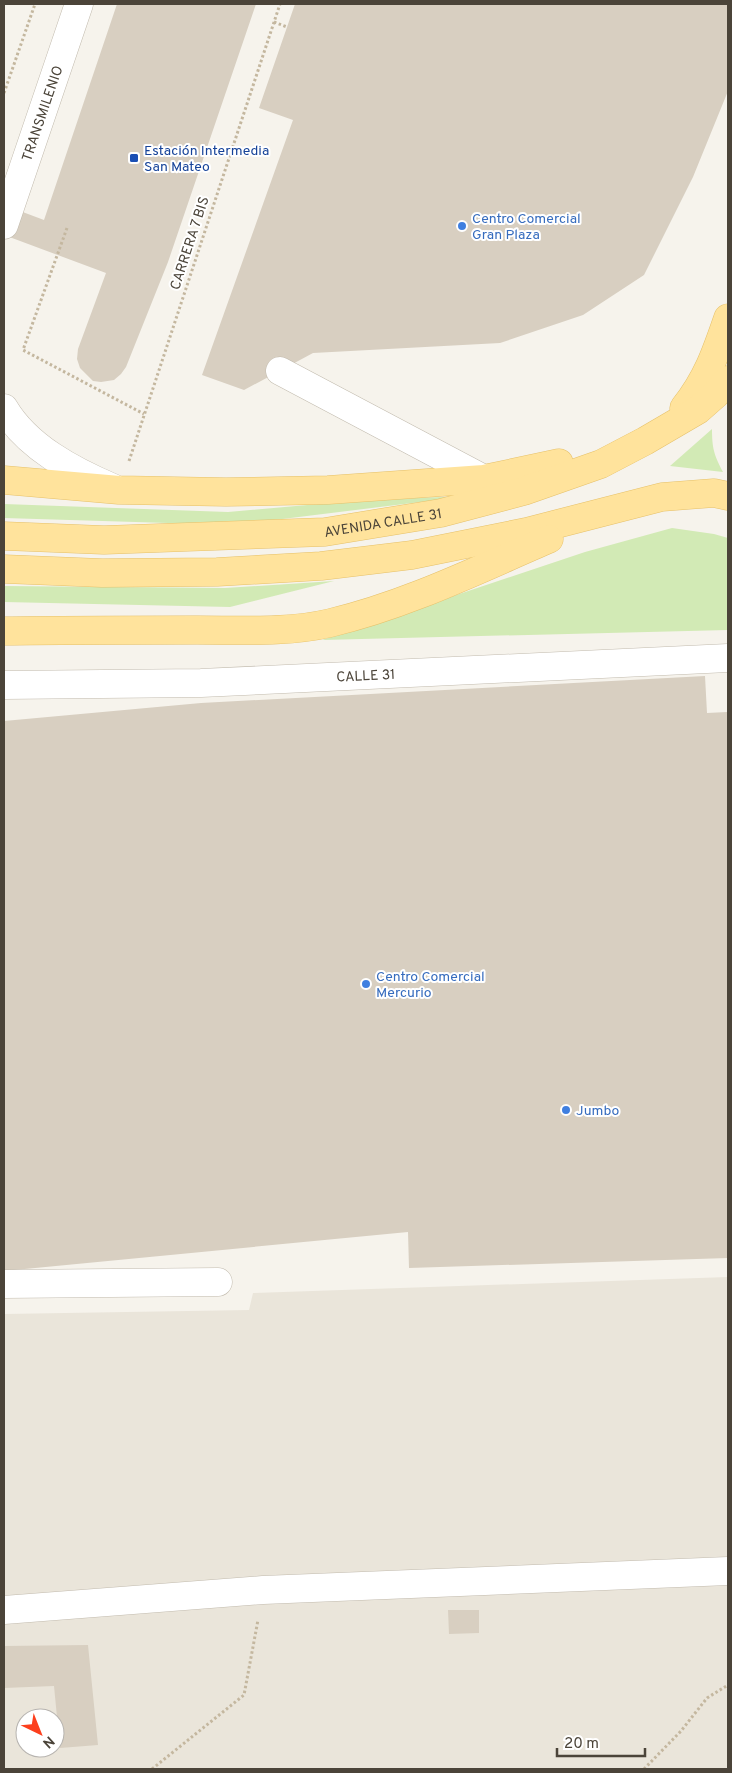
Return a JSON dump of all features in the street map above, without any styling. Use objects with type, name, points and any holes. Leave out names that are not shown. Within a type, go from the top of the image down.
[{"type":"main road","points":[[671,426],[699,389],[713,360],[728,318]]},
{"type":"main road","name":"AVENIDA CALLE 31","points":[[4,536],[104,540],[325,532],[441,513],[488,502],[601,464],[698,410],[728,380]]},
{"type":"main road","points":[[6,479],[119,490],[226,492],[328,490],[484,479],[546,467],[645,441]]},
{"type":"main road","points":[[4,569],[102,573],[218,572],[320,566],[412,555],[526,532],[662,497],[714,493],[728,496]]},
{"type":"main road","points":[[4,630],[277,629],[301,628],[329,623],[370,612],[441,586],[626,505]]},
{"type":"street","name":"TRANSMILENIO","points":[[4,225],[80,4]]},
{"type":"street","points":[[280,371],[484,479]]},
{"type":"street","points":[[4,408],[21,429],[69,467],[119,490]]},
{"type":"street","name":"CALLE 31","points":[[4,685],[201,693],[728,658]]},
{"type":"street","points":[[4,1284],[218,1282]]},
{"type":"street","points":[[4,1610],[263,1590],[728,1571]]},
{"type":"path","points":[[4,93],[34,4]]},
{"type":"path","name":"CARRERA 7 BIS","points":[[119,490],[280,4]]},
{"type":"path","points":[[274,22],[287,27]]},
{"type":"path","points":[[68,228],[23,350],[144,414]]},
{"type":"path","points":[[152,1769],[244,1695],[263,1590]]},
{"type":"path","points":[[644,1769],[681,1732],[707,1698],[728,1685]]},
{"type":"shaded area","points":[[728,1277],[728,1769],[4,1769],[4,1314],[249,1310],[253,1293]]},
{"type":"green space","points":[[712,429],[714,451],[723,472],[670,466]]},
{"type":"green space","points":[[469,496],[234,525],[4,518],[4,504],[228,512],[363,500]]},
{"type":"green space","points":[[672,528],[728,538],[728,630],[322,640],[585,552]]},
{"type":"green space","points":[[334,581],[230,607],[4,602],[4,586],[225,588]]},
{"type":"building","name":"Estación Intermedia San Mateo","points":[[117,4],[256,4],[168,262],[126,367],[114,380],[101,382],[93,381],[80,368],[77,359],[78,349],[106,273],[4,235],[4,205],[44,220]]},
{"type":"building","name":"Centro Comercial Gran Plaza","points":[[295,4],[728,4],[728,91],[693,177],[644,275],[583,315],[500,343],[313,353],[244,390],[202,375],[293,120],[259,108]]},
{"type":"building","name":"Centro Comercial Mercurio","points":[[705,676],[707,713],[727,712],[728,735],[728,1258],[409,1268],[408,1232],[4,1271],[4,721],[201,703]]},
{"type":"building","points":[[448,1610],[479,1610],[479,1633],[449,1634]]},
{"type":"building","points":[[88,1645],[98,1745],[65,1748],[65,1708],[56,1708],[54,1686],[4,1688],[4,1646]]},
{"type":"place","name":"Estación Intermedia San Mateo","points":[[134,158]]},
{"type":"place","name":"Centro Comercial Gran Plaza","points":[[462,226]]},
{"type":"place","name":"Centro Comercial Mercurio","points":[[366,984]]},
{"type":"place","name":"Jumbo","points":[[566,1110]]}]
